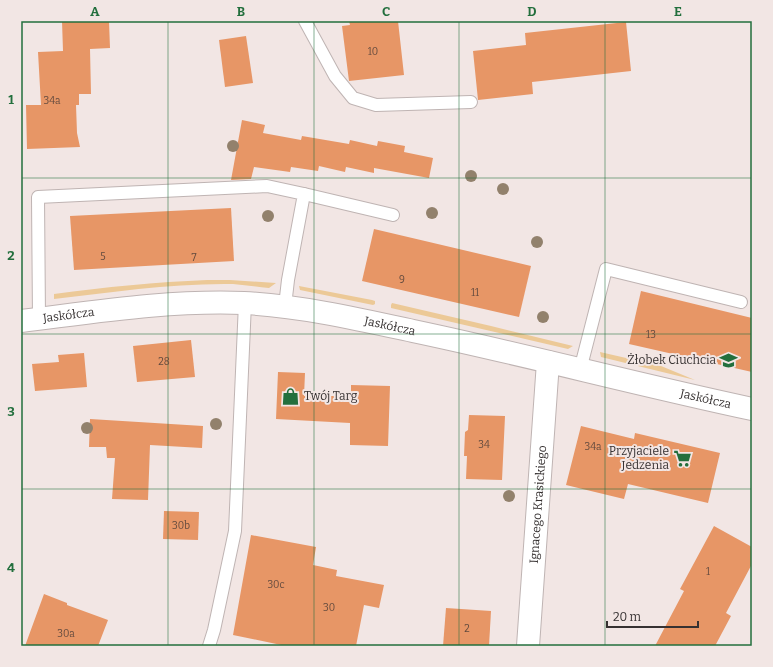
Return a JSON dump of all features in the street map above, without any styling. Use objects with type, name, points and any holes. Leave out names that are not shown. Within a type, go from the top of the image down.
[{"type":"street","name":"Jaskółcza","points":[[30,320],[110,309],[162,304],[244,303],[285,306],[402,328],[690,396],[752,409]]},
{"type":"street","name":"Ignacego Krasickiego","points":[[528,646],[548,362]]},
{"type":"lane","points":[[305,21],[335,76],[353,98],[376,105],[471,102]]},
{"type":"lane","points":[[30,320],[38,197],[267,186],[393,215]]},
{"type":"lane","points":[[285,306],[288,280],[304,194]]},
{"type":"lane","points":[[580,370],[606,269],[741,302]]},
{"type":"lane","points":[[209,646],[214,630],[235,531],[244,303]]},
{"type":"shaded area","points":[[207,280],[276,283],[269,288],[233,284],[166,286],[54,299],[54,294],[73,291],[150,283]]},
{"type":"shaded area","points":[[299,286],[372,300],[375,301],[375,304],[373,305],[300,290]]},
{"type":"shaded area","points":[[392,303],[573,346],[568,349],[391,308]]},
{"type":"shaded area","points":[[600,352],[661,366],[695,380],[601,357]]},
{"type":"building","points":[[62,21],[109,21],[110,48],[90,49],[91,94],[79,94],[79,105],[76,105],[77,133],[80,147],[27,149],[26,105],[41,105],[38,52],[63,51]]},
{"type":"building","points":[[349,21],[398,21],[404,75],[349,81],[342,26],[350,25]]},
{"type":"building","points":[[626,22],[631,71],[532,82],[533,94],[478,100],[473,51],[526,45],[525,33]]},
{"type":"building","points":[[246,36],[253,83],[225,87],[219,40]]},
{"type":"building","points":[[242,120],[265,125],[263,133],[301,140],[302,136],[349,144],[350,140],[377,146],[378,141],[405,146],[404,152],[433,158],[429,178],[374,168],[374,173],[346,167],[345,172],[319,166],[318,171],[291,167],[290,172],[254,167],[251,179],[231,180]]},
{"type":"building","points":[[231,208],[234,261],[74,270],[70,216]]},
{"type":"building","points":[[374,229],[531,266],[519,317],[362,281]]},
{"type":"building","points":[[641,291],[752,318],[752,372],[629,344]]},
{"type":"building","points":[[191,340],[195,377],[137,382],[133,346]]},
{"type":"building","points":[[84,353],[87,387],[35,391],[32,364],[59,362],[58,355]]},
{"type":"building","points":[[278,372],[305,373],[304,396],[351,396],[351,385],[390,386],[388,446],[350,445],[350,423],[276,419]]},
{"type":"building","points":[[469,415],[505,416],[502,480],[466,479],[467,456],[464,456],[465,432],[468,430]]},
{"type":"building","points":[[90,419],[203,426],[202,448],[150,445],[148,500],[112,499],[115,458],[107,458],[106,447],[89,447]]},
{"type":"building","points":[[581,426],[634,439],[635,433],[720,453],[708,503],[628,484],[624,499],[566,485]]},
{"type":"building","points":[[164,511],[199,512],[198,540],[163,539]]},
{"type":"building","points":[[714,526],[752,547],[752,564],[726,613],[731,616],[715,646],[655,646],[684,591],[680,589]]},
{"type":"building","points":[[251,535],[316,547],[313,565],[337,570],[336,576],[384,585],[379,608],[364,605],[356,646],[286,646],[233,635]]},
{"type":"building","points":[[44,594],[67,603],[67,605],[108,620],[98,646],[25,646]]},
{"type":"building","points":[[446,608],[491,611],[489,646],[443,646]]},
{"type":"place","name":"Żłobek Ciuchcia","points":[[729,360]]},
{"type":"place","name":"Twój Targ","points":[[291,396]]},
{"type":"place","name":"Przyjaciele Jedzenia","points":[[682,458]]}]
